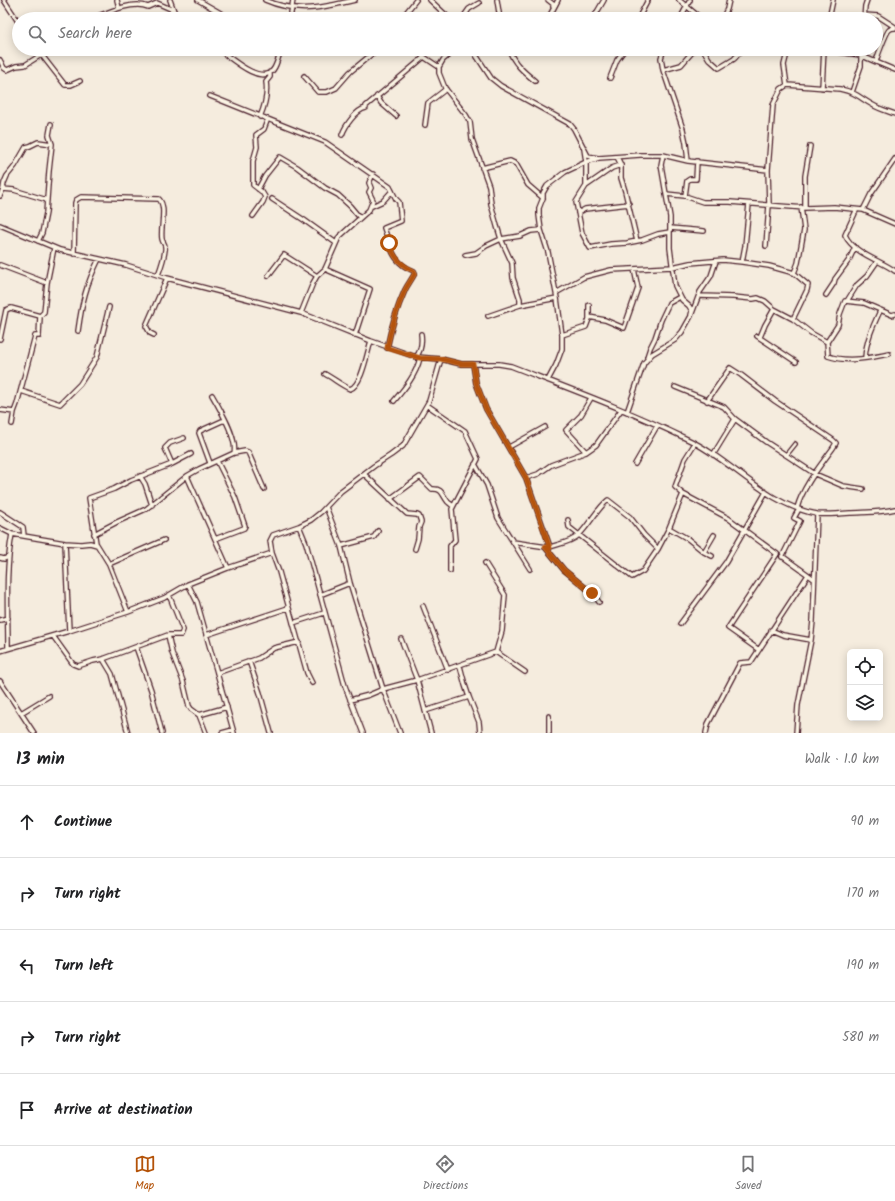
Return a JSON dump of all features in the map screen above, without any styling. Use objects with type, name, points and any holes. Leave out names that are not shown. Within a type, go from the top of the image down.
[{"type":"street","points":[[4,0],[12,12]]},
{"type":"street","points":[[117,0],[119,8]]},
{"type":"street","points":[[170,0],[173,10]]},
{"type":"street","points":[[198,0],[219,12]]},
{"type":"street","points":[[265,0],[293,8],[316,9],[355,0]]},
{"type":"street","points":[[292,12],[293,0]]},
{"type":"street","points":[[332,0],[334,5]]},
{"type":"street","points":[[407,12],[416,0]]},
{"type":"street","points":[[497,0],[499,12]]},
{"type":"street","points":[[548,0],[553,4],[553,7]]},
{"type":"street","points":[[551,12],[558,0]]},
{"type":"street","points":[[597,12],[604,0]]},
{"type":"street","points":[[642,12],[648,0]]},
{"type":"street","points":[[679,0],[694,12]]},
{"type":"street","points":[[684,12],[690,0]]},
{"type":"street","points":[[726,12],[729,0]]},
{"type":"street","points":[[830,12],[833,0]]},
{"type":"street","points":[[865,12],[867,0]]},
{"type":"street","points":[[433,1],[443,12]]},
{"type":"street","points":[[109,12],[119,8],[140,5],[148,7],[157,3],[173,10]]},
{"type":"street","points":[[467,12],[479,3]]},
{"type":"street","points":[[883,19],[895,27]]},
{"type":"street","points":[[883,45],[885,35],[888,30],[895,27]]},
{"type":"street","points":[[0,60],[4,68],[7,70],[16,66],[26,65],[40,56]]},
{"type":"street","points":[[42,56],[65,85],[71,85],[80,81]]},
{"type":"street","points":[[227,56],[251,72],[263,74],[270,72],[274,68],[278,56]]},
{"type":"street","points":[[304,76],[318,92],[327,92],[332,90],[350,72],[369,56]]},
{"type":"street","points":[[448,56],[443,60],[439,67],[439,73],[446,89],[470,122],[472,139],[489,186],[491,204],[501,239],[512,263],[513,278],[520,299],[520,305]]},
{"type":"street","points":[[477,56],[491,78],[501,86],[570,124],[588,156],[599,158],[617,158],[640,155],[663,155],[688,160],[768,170]]},
{"type":"street","points":[[511,56],[519,68],[535,82]]},
{"type":"street","points":[[610,78],[620,56]]},
{"type":"street","points":[[662,56],[663,70],[683,129],[688,160]]},
{"type":"street","points":[[663,70],[681,65],[689,56]]},
{"type":"street","points":[[708,56],[719,68],[737,56]]},
{"type":"street","points":[[786,56],[784,65],[787,85]]},
{"type":"street","points":[[822,88],[824,56]]},
{"type":"street","points":[[852,92],[860,70],[860,56]]},
{"type":"street","points":[[864,56],[895,70]]},
{"type":"street","points":[[876,62],[878,56]]},
{"type":"street","points":[[342,135],[344,128],[360,111],[366,108],[366,106],[377,96],[402,77],[424,57],[439,67]]},
{"type":"street","points":[[260,117],[264,106],[267,88],[266,82],[270,77],[270,72]]},
{"type":"street","points":[[766,246],[769,205],[768,170],[773,105],[781,89],[787,85],[840,89],[852,92],[872,105],[895,114]]},
{"type":"street","points":[[425,125],[428,103],[446,89]]},
{"type":"street","points":[[210,96],[325,142],[390,187],[399,202],[401,221],[384,228],[391,251],[403,266],[414,271],[415,273],[406,288],[396,312],[387,348]]},
{"type":"street","points":[[377,96],[396,116]]},
{"type":"street","points":[[253,216],[263,202],[264,197],[258,188],[252,185],[256,135],[264,130],[267,121]]},
{"type":"street","points":[[38,241],[45,224],[52,144],[49,135],[51,124]]},
{"type":"street","points":[[0,196],[7,176],[15,166],[26,147],[38,142],[52,144]]},
{"type":"street","points":[[794,273],[798,263],[804,230],[803,208],[805,176],[810,146]]},
{"type":"street","points":[[584,149],[586,162],[586,186]]},
{"type":"street","points":[[663,155],[661,165],[666,194],[670,230],[670,248],[675,286],[680,297],[692,311],[691,316]]},
{"type":"street","points":[[258,188],[265,176],[280,157],[297,167],[325,188],[338,195],[360,218]]},
{"type":"street","points":[[548,380],[562,349],[562,335],[557,298],[548,252],[538,215],[539,208],[543,198],[543,193],[547,186],[565,172],[586,162],[599,158]]},
{"type":"street","points":[[617,158],[620,165],[621,178],[637,241]]},
{"type":"street","points":[[862,210],[895,159]]},
{"type":"street","points":[[482,168],[510,161],[516,164],[528,185],[543,198]]},
{"type":"street","points":[[685,196],[687,181],[690,179],[696,179],[697,161]]},
{"type":"street","points":[[620,165],[612,168],[586,186],[576,202],[582,233],[590,248],[637,241],[670,230],[704,231]]},
{"type":"street","points":[[372,206],[373,200],[369,192],[371,188],[369,184],[373,174]]},
{"type":"street","points":[[3,189],[14,190],[47,200]]},
{"type":"street","points":[[301,313],[317,276],[325,269],[339,237],[372,206],[383,201],[392,191]]},
{"type":"street","points":[[666,194],[685,196],[703,202],[730,202],[803,208],[834,207],[862,210],[895,223]]},
{"type":"street","points":[[74,254],[75,203],[78,198],[160,199],[163,215],[162,239],[165,243],[165,249],[158,275]]},
{"type":"street","points":[[272,199],[336,243]]},
{"type":"street","points":[[578,213],[585,210],[628,204]]},
{"type":"street","points":[[742,262],[750,204]]},
{"type":"street","points":[[856,211],[845,235],[847,239],[870,257],[895,271]]},
{"type":"street","points":[[0,226],[54,248],[74,254],[99,259],[301,313],[387,348],[418,358],[441,359],[462,364],[505,365],[548,380],[627,412],[695,443],[766,492],[798,509],[817,514],[830,515],[880,512],[895,508]]},
{"type":"street","points":[[464,255],[476,252],[501,239],[520,236],[531,231],[541,230]]},
{"type":"street","points":[[826,295],[834,283],[835,278],[849,260],[856,247]]},
{"type":"street","points":[[12,424],[35,336],[39,336],[40,316],[44,312],[47,284],[54,248]]},
{"type":"street","points":[[268,276],[284,254],[317,276]]},
{"type":"street","points":[[78,331],[83,300],[90,276],[99,259]]},
{"type":"street","points":[[556,293],[584,277],[611,270],[672,267],[690,263],[716,262],[723,260],[742,262],[769,266],[794,273],[808,286],[793,319]]},
{"type":"street","points":[[647,358],[675,340],[682,332],[691,316],[704,284],[711,276],[716,262]]},
{"type":"street","points":[[876,263],[867,276],[857,285],[847,301],[845,301],[838,325],[827,342],[828,356],[836,359],[848,360],[888,354]]},
{"type":"street","points":[[0,265],[47,284]]},
{"type":"street","points":[[589,317],[605,320],[624,328],[638,288],[634,268]]},
{"type":"street","points":[[325,269],[370,289],[355,335]]},
{"type":"street","points":[[154,335],[150,333],[146,326],[168,278]]},
{"type":"street","points":[[853,293],[857,302]]},
{"type":"street","points":[[700,296],[758,298],[765,301],[774,309],[793,319],[811,333],[827,342]]},
{"type":"street","points":[[627,412],[642,367],[647,358],[661,320],[669,303],[680,297]]},
{"type":"street","points":[[488,316],[520,305],[557,298]]},
{"type":"street","points":[[847,301],[864,303],[892,315],[895,314]]},
{"type":"street","points":[[562,335],[584,329],[588,324],[588,305]]},
{"type":"street","points":[[21,391],[60,404],[80,384],[97,357],[109,307]]},
{"type":"street","points":[[0,338],[6,310],[11,308],[40,316]]},
{"type":"street","points":[[774,309],[758,336],[796,362]]},
{"type":"street","points":[[865,358],[868,338],[880,310]]},
{"type":"street","points":[[394,401],[411,380],[418,366],[421,334]]},
{"type":"street","points":[[325,374],[336,379],[347,388],[353,388],[360,376],[371,341]]},
{"type":"street","points":[[312,683],[307,673],[279,572],[272,553],[270,541],[273,535],[311,520],[341,491],[403,446],[427,405],[441,359]]},
{"type":"street","points":[[473,364],[476,383],[486,409],[526,478],[550,548]]},
{"type":"street","points":[[707,401],[730,368],[742,375],[775,401],[836,443],[800,498],[798,509],[794,518],[800,521],[782,557]]},
{"type":"street","points":[[675,387],[724,407],[735,419],[766,442],[787,454],[815,474],[843,486],[863,489]]},
{"type":"street","points":[[212,395],[226,421],[236,448],[234,453]]},
{"type":"street","points":[[586,452],[566,430],[581,415],[591,398]]},
{"type":"street","points":[[427,405],[465,430],[478,459],[452,509],[455,540],[450,546],[450,571]]},
{"type":"street","points":[[0,410],[14,412]]},
{"type":"street","points":[[526,478],[538,474],[551,465],[586,452],[596,445],[621,410]]},
{"type":"street","points":[[713,455],[735,419]]},
{"type":"street","points":[[210,463],[199,433],[200,431],[222,421],[226,421]]},
{"type":"street","points":[[635,464],[657,426]]},
{"type":"street","points":[[509,447],[545,427]]},
{"type":"street","points":[[172,464],[165,448],[170,443],[184,438]]},
{"type":"street","points":[[695,443],[685,459],[675,487],[683,494],[728,518],[814,579]]},
{"type":"street","points":[[787,454],[795,444]]},
{"type":"street","points":[[94,534],[152,505],[187,476],[210,463],[234,453],[245,451],[248,452],[264,489]]},
{"type":"street","points":[[128,612],[109,564],[97,545],[89,498],[172,464],[191,454]]},
{"type":"street","points":[[215,539],[244,528],[245,526],[235,497],[217,461]]},
{"type":"street","points":[[475,464],[487,485],[498,518],[530,569]]},
{"type":"street","points":[[364,474],[407,514],[417,515],[420,518],[418,539],[415,549]]},
{"type":"street","points":[[140,476],[145,484],[152,505]]},
{"type":"street","points":[[187,476],[228,568]]},
{"type":"street","points":[[390,499],[420,477],[432,489],[442,492],[447,501],[454,506]]},
{"type":"street","points":[[680,624],[726,562],[766,492]]},
{"type":"street","points":[[568,520],[569,527],[579,536],[632,577],[643,570],[658,549],[669,528],[683,494]]},
{"type":"street","points":[[513,542],[550,548],[566,542],[579,536],[601,506],[608,500],[630,517],[644,535],[658,549]]},
{"type":"street","points":[[326,507],[341,546],[350,583],[383,689],[400,733]]},
{"type":"street","points":[[0,512],[22,527],[24,536]]},
{"type":"street","points":[[796,733],[796,720],[802,680],[810,640],[817,544],[817,514]]},
{"type":"street","points":[[299,526],[306,543],[324,613],[350,700],[362,733]]},
{"type":"street","points":[[0,528],[12,534],[65,543],[81,544],[90,542],[97,545]]},
{"type":"street","points":[[669,528],[712,556]]},
{"type":"street","points":[[341,546],[374,537],[378,531]]},
{"type":"street","points":[[8,648],[8,557],[12,534]]},
{"type":"street","points":[[704,552],[714,535]]},
{"type":"street","points":[[109,564],[164,540]]},
{"type":"street","points":[[65,543],[69,631]]},
{"type":"street","points":[[545,547],[564,570],[592,593],[599,602]]},
{"type":"street","points":[[0,651],[128,612],[169,595],[188,584],[272,553]]},
{"type":"street","points":[[759,650],[728,628],[777,554]]},
{"type":"street","points":[[8,557],[2,558],[8,566]]},
{"type":"street","points":[[485,563],[505,595],[502,631],[496,652]]},
{"type":"street","points":[[706,733],[708,724],[740,663],[751,662],[808,575]]},
{"type":"street","points":[[320,594],[350,583]]},
{"type":"street","points":[[188,584],[197,602],[234,732],[222,733]]},
{"type":"street","points":[[53,636],[76,666],[103,659],[168,635],[181,635],[183,630],[169,595]]},
{"type":"street","points":[[423,606],[448,670]]},
{"type":"street","points":[[206,635],[288,608]]},
{"type":"street","points":[[293,623],[324,613]]},
{"type":"street","points":[[0,620],[8,618]]},
{"type":"street","points":[[771,630],[783,635],[810,640]]},
{"type":"street","points":[[168,635],[172,653],[183,681],[189,706],[191,710],[199,715],[206,733]]},
{"type":"street","points":[[401,639],[417,680],[431,733]]},
{"type":"street","points":[[218,673],[260,658],[274,648],[299,642]]},
{"type":"street","points":[[136,647],[151,690],[162,733]]},
{"type":"street","points":[[350,700],[369,696],[383,689],[448,670],[496,652]]},
{"type":"street","points":[[496,652],[525,672]]},
{"type":"street","points":[[103,659],[112,674],[128,733]]},
{"type":"street","points":[[249,661],[262,698],[271,733]]},
{"type":"street","points":[[460,666],[465,685],[479,722],[480,733]]},
{"type":"street","points":[[0,681],[34,733]]},
{"type":"street","points":[[21,713],[49,696]]},
{"type":"street","points":[[424,711],[470,697]]},
{"type":"street","points":[[199,715],[227,707]]},
{"type":"street","points":[[549,716],[549,733]]},
{"type":"route","points":[[389,243],[391,251],[398,261],[403,266],[414,271],[415,273],[406,288],[396,312],[387,348],[420,358],[441,359],[462,364],[473,364],[476,383],[486,409],[526,478],[532,492],[542,528],[550,548],[545,547],[564,570],[592,593]]}]
